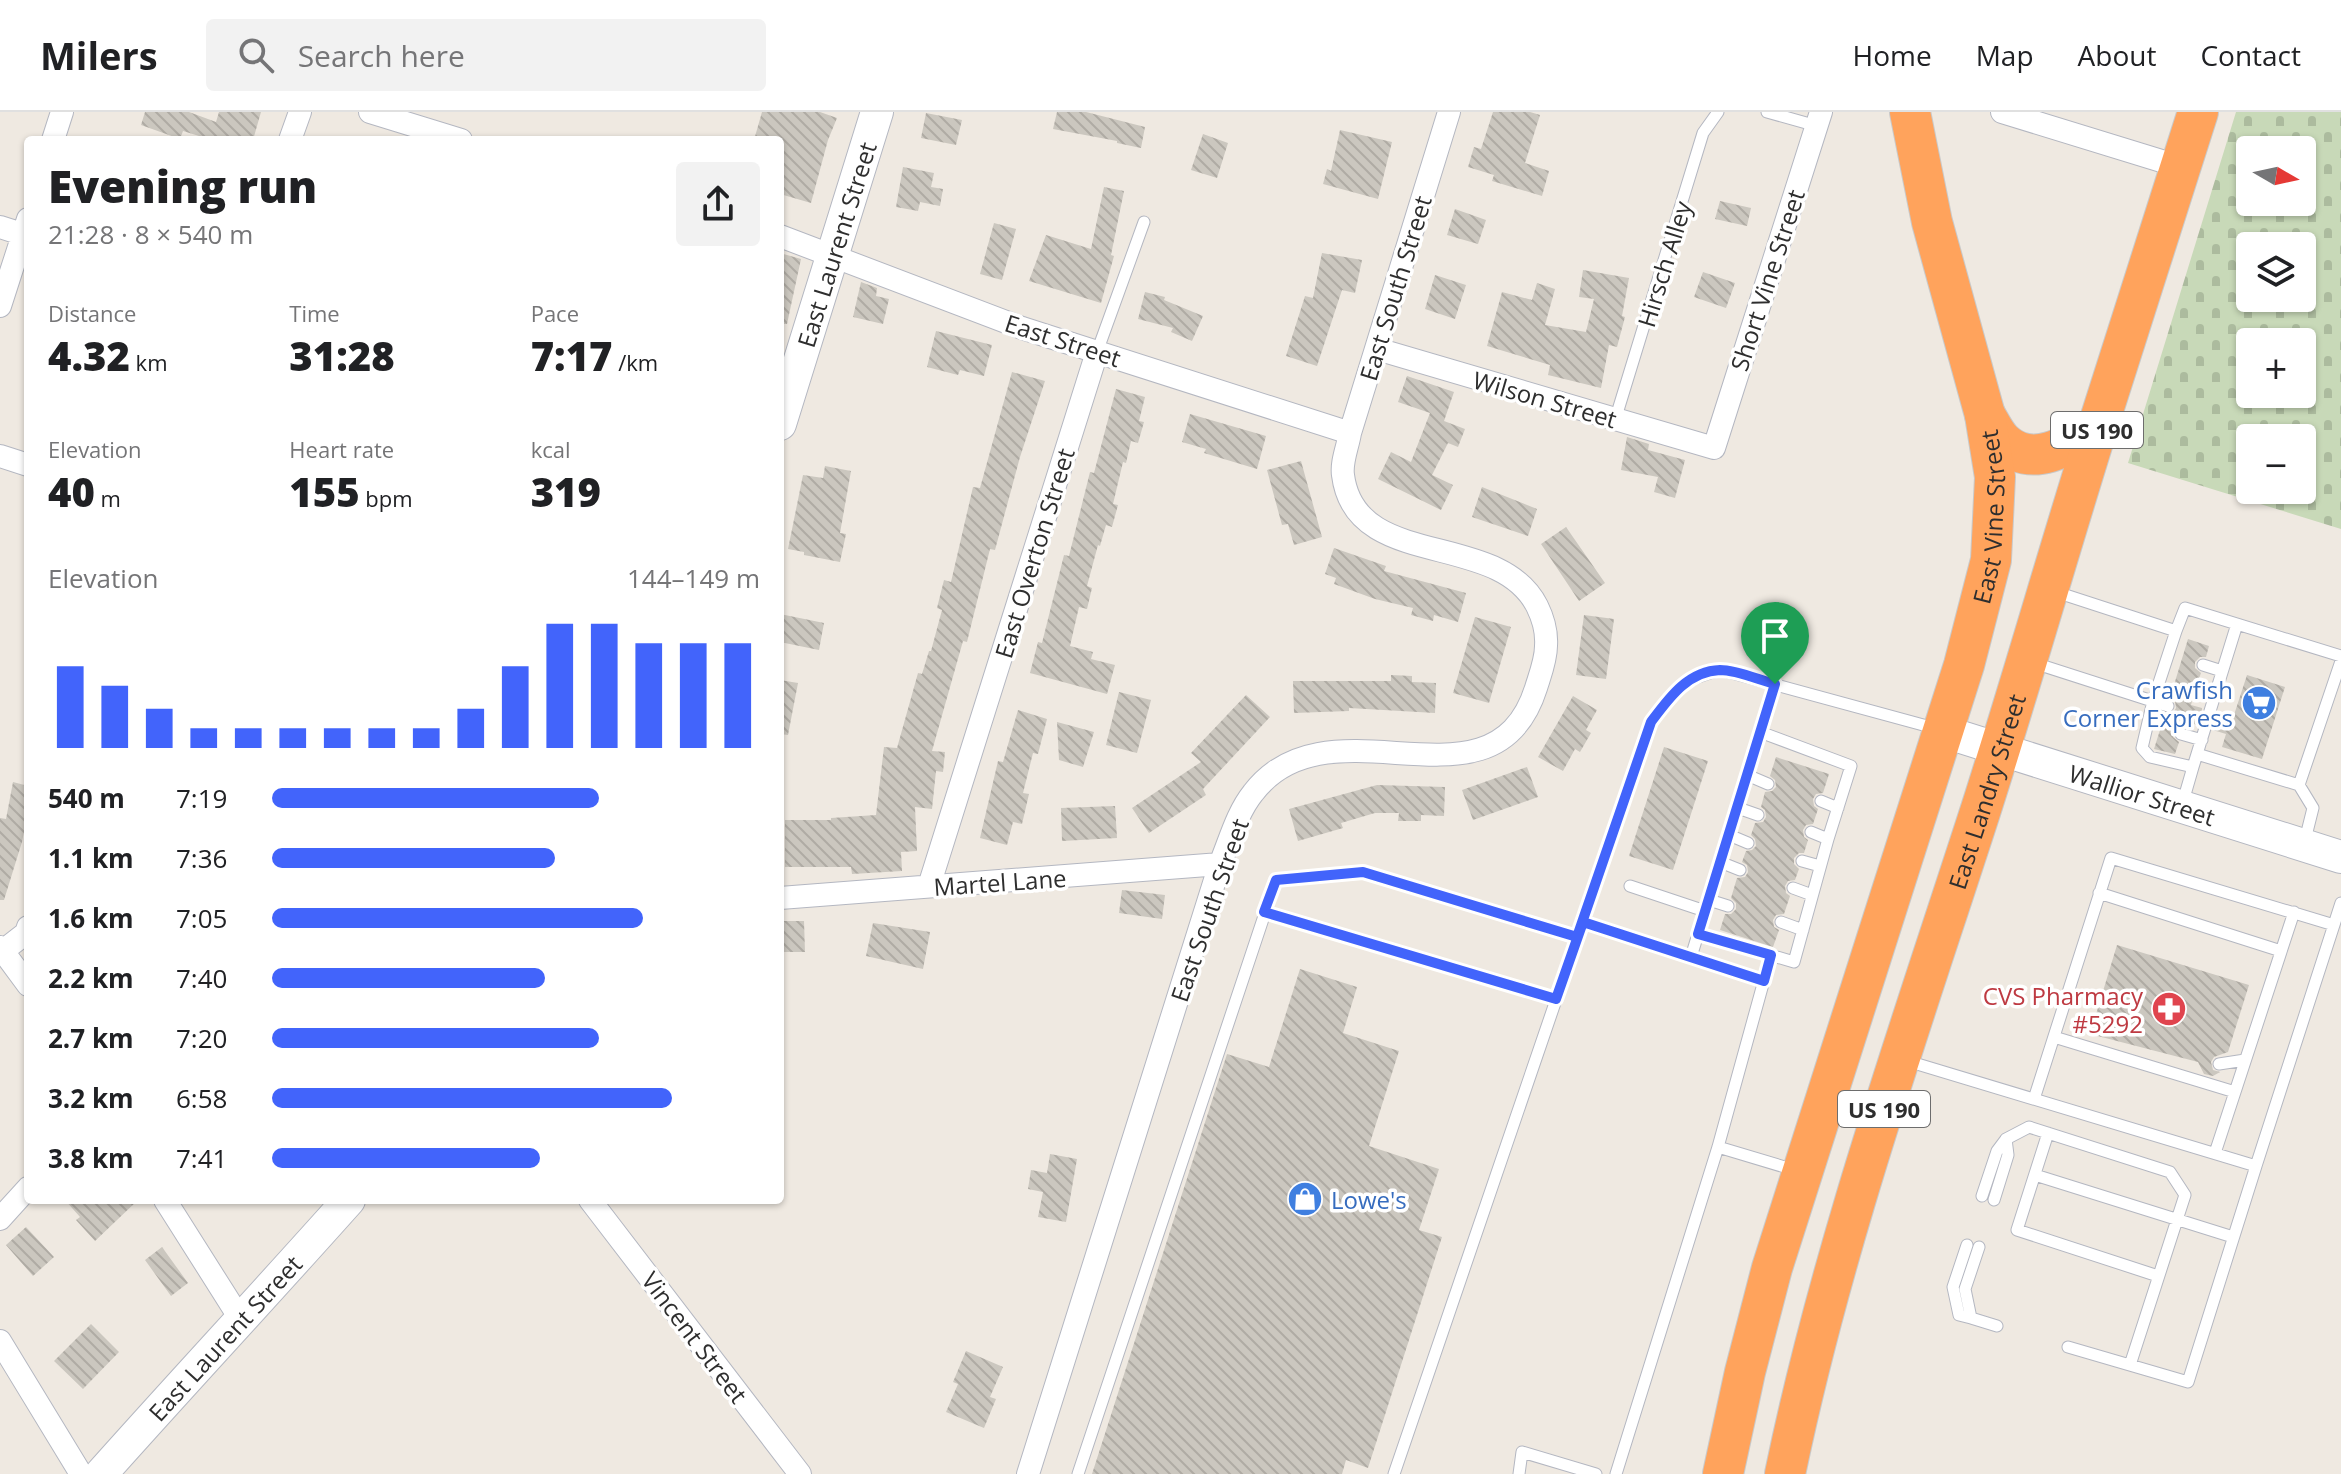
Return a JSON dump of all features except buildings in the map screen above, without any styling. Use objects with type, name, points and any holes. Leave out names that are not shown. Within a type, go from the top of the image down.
[{"type":"highway","name":"East Vine Street","points":[[1802,1172],[1928,777],[1976,621],[1991,560],[1995,477],[1985,415],[1932,222],[1910,112]]},
{"type":"highway","name":"East Landry Street","points":[[1785,1474],[1802,1391],[1829,1287],[2198,112]]},
{"type":"highway","points":[[1985,415],[2002,441],[2015,450],[2029,454],[2046,454],[2062,448],[2098,426]]},
{"type":"highway","name":"US 190","points":[[1723,1474],[1772,1268],[1802,1172]]},
{"type":"street","points":[[54,136],[62,112]]},
{"type":"street","points":[[291,136],[300,112]]},
{"type":"street","points":[[370,112],[448,136]]},
{"type":"street","name":"East Laurent Street","points":[[784,411],[877,112]]},
{"type":"street","name":"East South Street","points":[[1028,1474],[1220,864],[1240,814],[1254,791],[1273,773],[1296,759],[1321,751],[1347,749],[1450,755],[1476,752],[1502,738],[1522,720],[1541,672],[1546,647],[1543,619],[1531,594],[1513,576],[1489,564],[1390,535],[1367,522],[1349,501],[1342,472],[1350,433],[1449,112]]},
{"type":"street","points":[[2002,112],[2181,167]]},
{"type":"street","name":"Short Vine Street","points":[[1714,448],[1819,119]]},
{"type":"street","points":[[0,227],[24,230]]},
{"type":"street","points":[[0,306],[24,236]]},
{"type":"street","name":"East Street","points":[[784,238],[1022,328],[1350,433]]},
{"type":"street","name":"Wilson Street","points":[[1377,349],[1714,448]]},
{"type":"street","name":"East Overton Street","points":[[929,886],[1097,352]]},
{"type":"street","points":[[0,456],[24,464]]},
{"type":"street","name":"Wallior Street","points":[[1942,731],[2341,857]]},
{"type":"street","name":"Martel Lane","points":[[784,898],[1220,864]]},
{"type":"street","points":[[24,934],[2,948],[24,979]]},
{"type":"street","points":[[0,1219],[24,1192]]},
{"type":"street","points":[[168,1204],[241,1320]]},
{"type":"street","name":"East Laurent Street","points":[[101,1474],[209,1351],[345,1204]]},
{"type":"street","name":"Vincent Street","points":[[593,1204],[800,1474]]},
{"type":"street","points":[[0,1341],[81,1474]]},
{"type":"lane","name":"Hirsch Alley","points":[[1615,420],[1703,133],[1718,112]]},
{"type":"lane","points":[[1767,112],[1819,119]]},
{"type":"lane","name":"East Overton Street","points":[[1097,352],[1144,222]]},
{"type":"lane","points":[[2049,589],[2176,631]]},
{"type":"lane","points":[[2193,767],[2150,757],[2142,748],[2160,678],[2185,608],[2341,658],[2299,785]]},
{"type":"lane","points":[[2210,711],[2237,624]]},
{"type":"lane","points":[[2168,654],[2182,659]]},
{"type":"lane","points":[[2027,661],[2168,706]]},
{"type":"lane","points":[[2203,665],[2222,671]]},
{"type":"lane","points":[[1394,1474],[1651,722],[1671,695],[1696,676],[1721,670],[1942,731]]},
{"type":"lane","points":[[2160,678],[2175,683]]},
{"type":"lane","points":[[1691,957],[1775,684]]},
{"type":"lane","points":[[2196,689],[2215,696]]},
{"type":"lane","points":[[2147,725],[2161,728]]},
{"type":"lane","points":[[1698,934],[1794,962],[1851,766],[1760,732]]},
{"type":"lane","points":[[2181,734],[2203,734],[2182,807]]},
{"type":"lane","points":[[2197,754],[2299,785],[2313,808],[2303,845]]},
{"type":"lane","points":[[1747,775],[1768,784]]},
{"type":"lane","points":[[1821,801],[1838,808]]},
{"type":"lane","points":[[1738,808],[1758,815]]},
{"type":"lane","points":[[1811,832],[1828,839]]},
{"type":"lane","points":[[1729,835],[1748,843]]},
{"type":"lane","points":[[2034,1099],[2111,858],[2334,925]]},
{"type":"lane","points":[[1802,861],[1820,866]]},
{"type":"lane","points":[[1720,862],[1740,870]]},
{"type":"lane","points":[[1078,1474],[1276,880],[1363,872],[1577,937]]},
{"type":"lane","points":[[1630,886],[1707,905],[1728,906]]},
{"type":"lane","points":[[1793,888],[1812,895]]},
{"type":"lane","points":[[2099,893],[2281,951]]},
{"type":"lane","points":[[2068,1347],[2188,1382],[2341,903]]},
{"type":"lane","points":[[1264,912],[1556,999]]},
{"type":"lane","points":[[2215,1153],[2294,912]]},
{"type":"lane","points":[[1583,922],[1764,981]]},
{"type":"lane","points":[[1781,922],[1803,930]]},
{"type":"lane","points":[[1616,1474],[1718,1147],[1771,955]]},
{"type":"lane","points":[[2054,1037],[2235,1092]]},
{"type":"lane","points":[[1900,1059],[2256,1166]]},
{"type":"lane","points":[[2219,1064],[2245,1060]]},
{"type":"lane","points":[[2191,1077],[2202,1070]]},
{"type":"lane","points":[[1988,1198],[1997,1151],[2006,1139],[2029,1127],[2170,1172],[2185,1195],[2130,1365]]},
{"type":"lane","points":[[2048,1133],[2017,1230],[2158,1276]]},
{"type":"lane","points":[[1718,1147],[1802,1172]]},
{"type":"lane","points":[[2035,1175],[2233,1237]]},
{"type":"lane","points":[[1973,1246],[1953,1287],[1959,1315],[1997,1326]]},
{"type":"lane","points":[[1519,1474],[1522,1452],[1596,1474]]},
{"type":"green space","points":[[2236,112],[2341,112],[2341,529],[2260,504],[2316,504],[2316,424],[2236,424],[2236,496],[2128,463]]},
{"type":"place","name":"Crawfish Corner Express","points":[[2259,703]]},
{"type":"place","name":"CVS Pharmacy #5292","points":[[2169,1009]]},
{"type":"place","name":"Lowe's","points":[[1305,1199]]},
{"type":"route","points":[[1721,670],[1775,684],[1698,934],[1771,955],[1764,981],[1583,922],[1556,999],[1264,912],[1276,880],[1363,872],[1577,937],[1651,722],[1671,695],[1696,676],[1721,670]]}]
